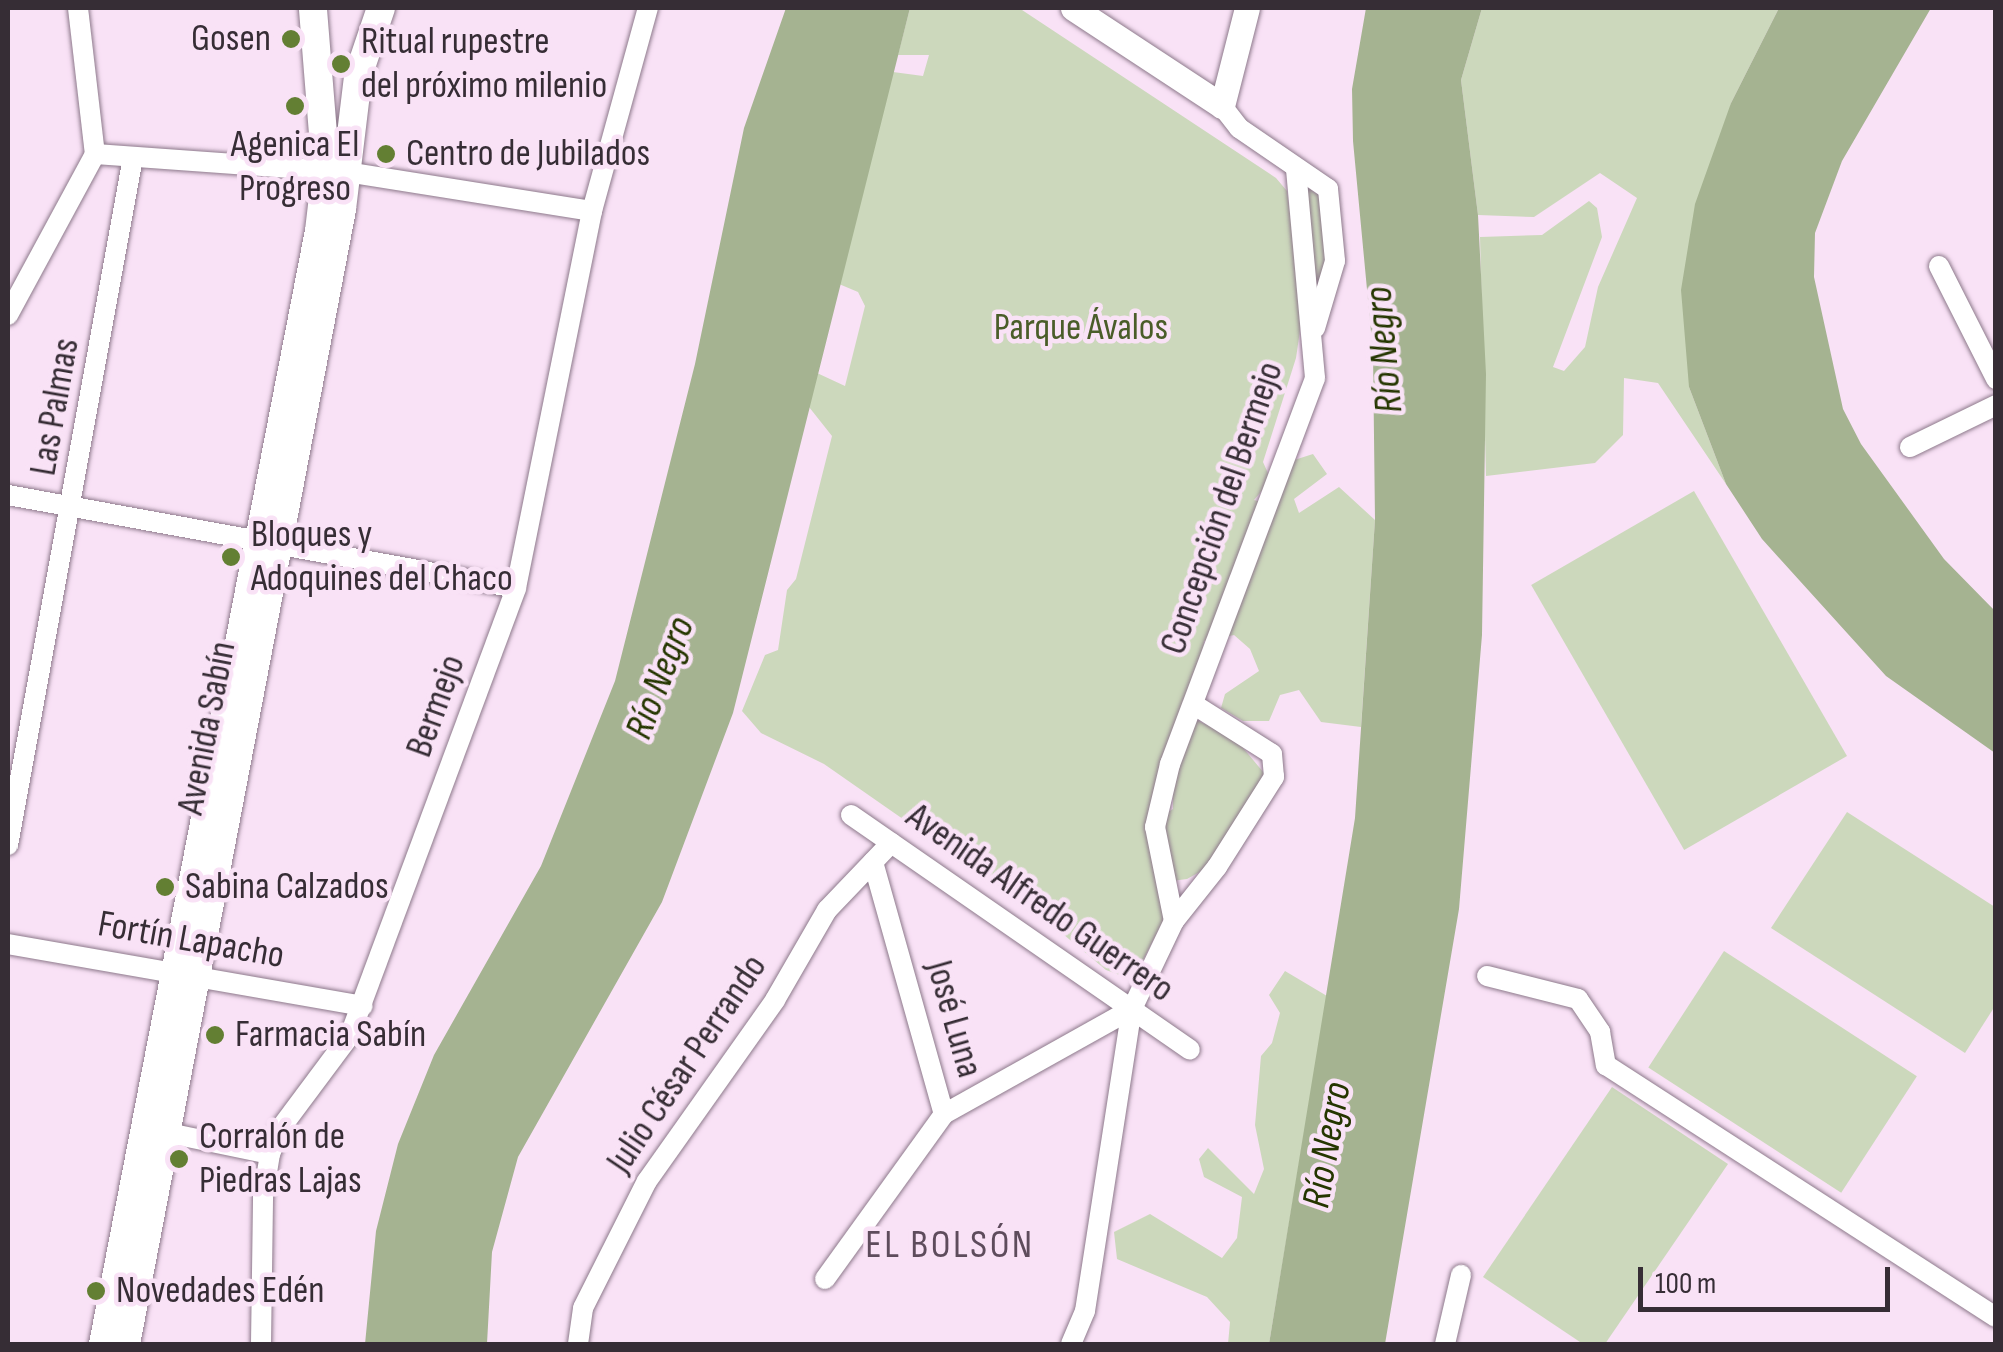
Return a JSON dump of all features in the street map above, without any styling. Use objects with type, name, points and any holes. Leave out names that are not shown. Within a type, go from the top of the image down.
[{"type":"main road","points":[[312,8],[332,162]]},
{"type":"main road","name":"Avenida Sabín","points":[[126,1344],[156,1131],[268,542],[332,162],[381,8]]},
{"type":"main road","name":"Avenida Sabín","points":[[103,1344],[156,1131]]},
{"type":"street","points":[[8,314],[95,154],[78,8]]},
{"type":"street","name":"Bermejo","points":[[261,1344],[263,1197],[270,1154],[363,1006],[516,588],[592,211],[648,8]]},
{"type":"street","points":[[1073,8],[1222,106],[1239,128],[1296,170]]},
{"type":"street","points":[[1222,106],[1248,8]]},
{"type":"street","points":[[95,154],[332,162],[592,211]]},
{"type":"street","name":"Las Palmas","points":[[8,846],[73,508],[133,157]]},
{"type":"street","name":"Concepción del Bermejo","points":[[1296,170],[1328,189],[1336,261],[1313,336]]},
{"type":"street","name":"Concepción del Bermejo","points":[[1174,920],[1156,827],[1193,704],[1314,378],[1296,170]]},
{"type":"street","points":[[1939,266],[1996,379]]},
{"type":"street","points":[[1910,447],[1996,405]]},
{"type":"street","points":[[8,496],[516,588]]},
{"type":"street","name":"Concepción del Bermejo","points":[[1132,1009],[1174,920],[1217,868],[1274,777],[1272,754],[1193,704]]},
{"type":"street","name":"Avenida Alfredo Guerrero","points":[[851,815],[1190,1050]]},
{"type":"street","name":"Julio César Perrando","points":[[578,1344],[583,1308],[647,1181],[775,1000],[828,910],[891,843]]},
{"type":"street","name":"José Luna","points":[[825,1279],[944,1114],[872,862]]},
{"type":"street","name":"Fortín Lapacho","points":[[8,944],[363,1006]]},
{"type":"street","points":[[1486,976],[1578,999],[1600,1032],[1606,1065],[1996,1318]]},
{"type":"street","points":[[944,1114],[1132,1009]]},
{"type":"street","points":[[1071,1344],[1085,1311],[1132,1009]]},
{"type":"street","points":[[156,1131],[270,1154]]},
{"type":"street","points":[[1445,1344],[1461,1276]]},
{"type":"green space","name":"Parque Ávalos","points":[[910,8],[1019,8],[1276,178],[1287,191],[1303,310],[1296,358],[1263,462],[1271,480],[1254,500],[1265,503],[1288,462],[1313,454],[1327,474],[1294,499],[1299,513],[1339,487],[1375,520],[1361,727],[1321,722],[1299,690],[1280,695],[1269,721],[1243,721],[1221,708],[1225,694],[1259,671],[1250,649],[1234,635],[1204,641],[1202,664],[1193,674],[1150,823],[1173,809],[1173,780],[1196,720],[1234,737],[1264,773],[1214,864],[1187,879],[1156,883],[1164,919],[1133,980],[1106,970],[1039,914],[824,764],[761,733],[742,711],[765,655],[778,650],[787,590],[796,579],[832,436],[809,407],[817,373],[845,386],[865,306],[858,292],[839,284],[893,72],[923,76],[929,55],[898,55]]},
{"type":"green space","points":[[1482,8],[1779,8],[1731,103],[1689,387],[1726,484],[1658,383],[1624,378],[1623,435],[1595,463],[1486,476],[1480,237],[1542,235],[1589,201],[1597,208],[1602,237],[1553,367],[1564,371],[1585,347],[1598,287],[1637,198],[1600,173],[1534,217],[1478,215],[1461,80]]},
{"type":"green space","points":[[1305,186],[1323,198],[1327,260],[1317,293]]},
{"type":"green space","points":[[1694,491],[1847,756],[1684,850],[1531,585]]},
{"type":"green space","points":[[1847,812],[1995,907],[1995,1006],[1965,1053],[1771,928]]},
{"type":"green space","points":[[1724,951],[1917,1076],[1841,1193],[1648,1068]]},
{"type":"green space","points":[[1285,971],[1327,996],[1269,1344],[1228,1344],[1230,1322],[1207,1297],[1117,1259],[1114,1232],[1150,1214],[1222,1258],[1237,1238],[1242,1197],[1204,1177],[1199,1159],[1208,1148],[1254,1194],[1264,1169],[1255,1125],[1261,1056],[1272,1043],[1280,1013],[1269,995]]},
{"type":"green space","points":[[1612,1087],[1728,1164],[1605,1344],[1583,1344],[1483,1277]]},
{"type":"water","name":"Río Negro","points":[[786,8],[910,8],[733,713],[662,902],[518,1157],[492,1252],[487,1344],[365,1344],[376,1231],[398,1144],[434,1055],[541,866],[615,681],[695,364],[744,128]]},
{"type":"water","name":"Río Negro","points":[[1366,8],[1482,8],[1461,80],[1478,215],[1486,374],[1482,635],[1459,909],[1385,1344],[1269,1344],[1355,818],[1375,520],[1373,353],[1353,141],[1352,89]]},
{"type":"water","points":[[1779,8],[1931,8],[1842,161],[1815,233],[1814,277],[1843,409],[1861,444],[1944,559],[1995,611],[1995,753],[1886,676],[1762,539],[1726,484],[1689,387],[1681,290],[1695,204],[1731,103]]},
{"type":"place","name":"Gosen","points":[[291,39]]},
{"type":"place","name":"Ritual rupestre del próximo milenio","points":[[341,64]]},
{"type":"place","name":"Agenica El Progreso","points":[[295,106]]},
{"type":"place","name":"Centro de Jubilados","points":[[386,154]]},
{"type":"place","name":"Bloques y Adoquines del Chaco","points":[[231,557]]},
{"type":"place","name":"Sabina Calzados","points":[[165,887]]},
{"type":"place","name":"Farmacia Sabín","points":[[215,1035]]},
{"type":"place","name":"Corralón de Piedras Lajas","points":[[179,1159]]},
{"type":"place","name":"Novedades Edén","points":[[96,1291]]},
{"type":"district","name":"EL BOLSÓN","points":[[950,1245]]}]
